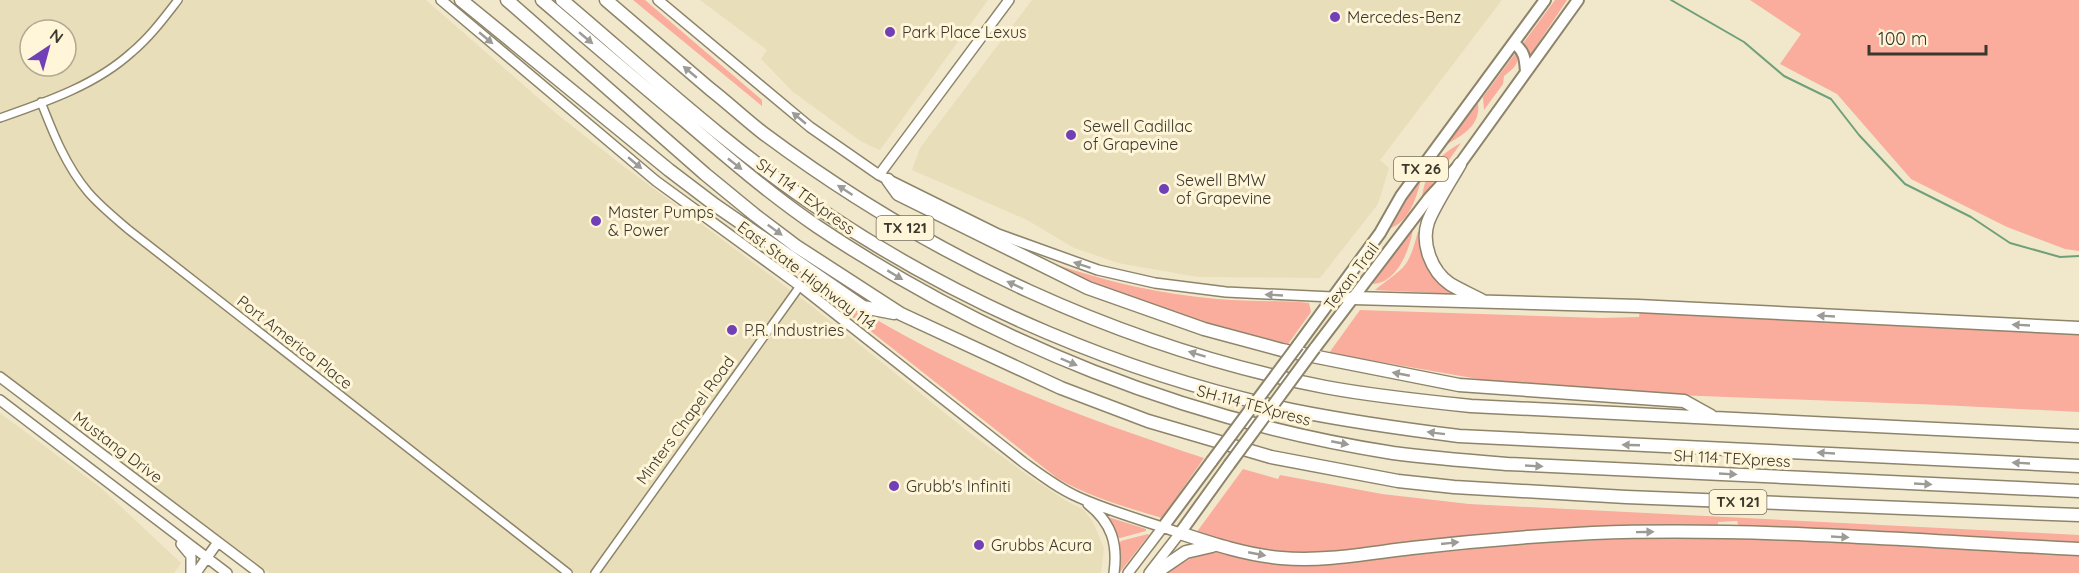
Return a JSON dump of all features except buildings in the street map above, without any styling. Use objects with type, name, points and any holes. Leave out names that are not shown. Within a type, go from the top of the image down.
[{"type":"highway","points":[[461,0],[669,170],[772,246],[863,307],[901,314]]},
{"type":"highway","name":"TX 121","points":[[507,0],[705,174],[796,246],[901,314],[1061,388],[1148,422],[1271,457],[1398,481],[1512,492],[1626,498],[2079,514]]},
{"type":"highway","name":"SH 114 TEXpress","points":[[542,0],[727,157],[817,226],[864,257],[913,286],[1014,338],[1078,366],[1173,401],[1249,423],[1338,443],[1394,453],[1451,459],[1508,464],[2079,491]]},
{"type":"highway","name":"SH 114 TEXpress","points":[[562,0],[743,152],[824,212],[869,241],[1019,320],[1126,363],[1180,380],[1291,410],[1458,436],[2079,466]]},
{"type":"highway","name":"TX 121","points":[[606,0],[761,132],[834,184],[893,221],[985,271],[1090,317],[1199,355],[1325,387],[1471,406],[2079,436]]},
{"type":"highway","points":[[1460,164],[1429,219],[1426,237],[1428,254],[1444,279],[1487,303]]},
{"type":"highway","points":[[884,177],[898,194],[1051,271],[1131,304],[1223,335],[1282,350],[1459,385],[1684,401],[1714,418]]},
{"type":"highway","points":[[1353,298],[1638,306],[2079,328]]},
{"type":"highway","points":[[1180,533],[1258,555],[1301,559],[1352,556],[1458,543],[1594,533],[1724,532],[2079,549]]},
{"type":"highway","points":[[1155,573],[1186,552],[1216,545]]},
{"type":"main road","name":"East State Highway 114","points":[[441,0],[656,181],[800,286],[986,435],[1042,476],[1079,497],[1180,533]]},
{"type":"main road","points":[[658,0],[810,127],[884,177],[998,234],[1098,270],[1155,283],[1226,292],[1353,298]]},
{"type":"main road","points":[[884,177],[1009,0]]},
{"type":"main road","name":"Texan Trail","points":[[1128,573],[1333,298],[1380,233],[1401,196],[1545,0]]},
{"type":"main road","name":"Texan Trail","points":[[1149,573],[1429,198],[1460,164],[1578,0]]},
{"type":"main road","points":[[1514,43],[1522,49],[1526,72]]},
{"type":"main road","name":"Mustang Drive","points":[[0,377],[259,573]]},
{"type":"main road","name":"Mustang Drive","points":[[0,400],[225,572]]},
{"type":"main road","points":[[120,491],[186,548],[191,556],[191,573]]},
{"type":"main road","points":[[1079,497],[1095,510],[1108,526],[1115,543],[1114,573]]},
{"type":"main road","points":[[196,573],[218,542]]},
{"type":"main road","points":[[225,572],[235,555]]},
{"type":"street","points":[[0,118],[91,81],[119,63],[148,37],[178,0]]},
{"type":"street","name":"Port America Place","points":[[41,102],[54,136],[76,177],[102,207],[568,573]]},
{"type":"street","name":"Minters Chapel Road","points":[[595,573],[800,286]]},
{"type":"shaded area","points":[[0,0],[426,0],[558,115],[622,165],[809,304],[971,434],[1033,479],[1083,509],[1093,522],[1104,548],[1101,573],[269,573],[0,371]]},
{"type":"shaded area","points":[[633,0],[645,0],[762,100],[762,106]]},
{"type":"shaded area","points":[[700,0],[988,0],[880,150],[862,142],[793,92],[761,59],[767,50]]},
{"type":"shaded area","points":[[1032,0],[1502,0],[1380,160],[1389,168],[1378,204],[1320,278],[1198,277],[1118,263],[1074,248],[1027,220],[912,170],[920,148]]},
{"type":"shaded area","points":[[1555,0],[1567,0],[1527,60],[1528,54],[1524,42]]},
{"type":"shaded area","points":[[1750,0],[2079,0],[2079,251],[2065,249],[2007,227],[1911,179],[1837,94],[1780,64],[1801,34]]},
{"type":"shaded area","points":[[1517,54],[1516,64],[1504,76],[1503,84],[1484,110],[1483,97]]},
{"type":"shaded area","points":[[1478,103],[1477,118],[1473,124],[1446,145]]},
{"type":"shaded area","points":[[1461,143],[1422,198],[1426,180],[1434,165]]},
{"type":"shaded area","points":[[1422,176],[1408,213],[1404,219],[1391,228],[1409,196]]},
{"type":"shaded area","points":[[1413,229],[1401,264],[1389,278],[1372,284]]},
{"type":"shaded area","points":[[1418,231],[1420,242],[1455,294],[1375,290],[1404,266]]},
{"type":"shaded area","points":[[1055,264],[1114,282],[1175,294],[1228,300],[1309,303],[1311,312],[1288,344],[1169,311],[1053,266]]},
{"type":"shaded area","points":[[793,270],[906,336],[976,371],[1073,412],[1204,458],[1162,518],[1082,491],[1057,478]]},
{"type":"shaded area","points":[[1360,310],[1600,318],[1639,317],[1640,310],[2079,333],[2079,412],[1595,392],[1507,384],[1329,353]]},
{"type":"shaded area","points":[[0,413],[101,488],[181,563],[174,573],[0,573]]},
{"type":"shaded area","points":[[1243,469],[1278,479],[1280,475],[1382,494],[1469,504],[2079,535],[2079,544],[1740,529],[1737,521],[1718,522],[1718,528],[1339,553],[1283,553],[1247,547],[1196,533]]},
{"type":"shaded area","points":[[1108,517],[1146,529],[1146,531],[1117,537]]},
{"type":"shaded area","points":[[1148,534],[1120,572],[1119,544],[1121,541]]},
{"type":"shaded area","points":[[1681,537],[1828,541],[2079,554],[2079,573],[1165,573],[1190,559],[1190,556],[1213,552],[1251,557]]},
{"type":"waterway","points":[[1671,0],[1744,42],[1784,76],[1831,99],[1859,135],[1905,184],[1971,217],[2010,243],[2060,257],[2079,256]]},
{"type":"place","name":"Mercedes-Benz","points":[[1335,17]]},
{"type":"place","name":"Park Place Lexus","points":[[890,32]]},
{"type":"place","name":"Sewell Cadillac of Grapevine","points":[[1071,135]]},
{"type":"place","name":"Sewell BMW of Grapevine","points":[[1164,189]]},
{"type":"place","name":"Master Pumps & Power","points":[[596,221]]},
{"type":"place","name":"P.R. Industries","points":[[732,330]]},
{"type":"place","name":"Grubb's Infiniti","points":[[894,486]]},
{"type":"place","name":"Grubbs Acura","points":[[979,545]]}]
